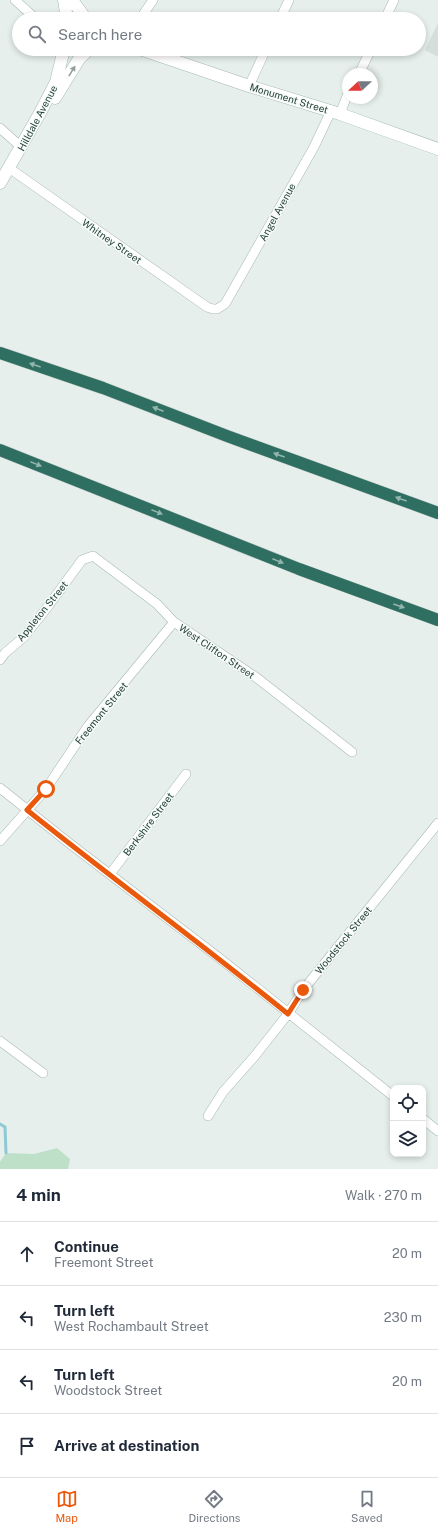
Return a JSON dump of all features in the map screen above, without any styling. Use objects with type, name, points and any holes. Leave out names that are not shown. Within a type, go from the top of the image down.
[{"type":"highway","points":[[0,353],[103,388],[227,436],[438,513]]},
{"type":"highway","points":[[0,450],[299,569],[438,620]]},
{"type":"main road","points":[[64,0],[66,12]]},
{"type":"main road","points":[[72,0],[81,12]]},
{"type":"main road","name":"Hilldale Avenue","points":[[0,183],[56,82],[63,56]]},
{"type":"main road","points":[[40,113],[52,103],[82,56]]},
{"type":"main road","name":"Monument Street","points":[[161,56],[249,86],[335,112],[438,149]]},
{"type":"street","points":[[15,0],[28,12]]},
{"type":"street","points":[[145,12],[153,0]]},
{"type":"street","points":[[283,12],[289,0]]},
{"type":"street","points":[[388,12],[394,0]]},
{"type":"street","points":[[249,86],[263,56]]},
{"type":"street","points":[[362,68],[368,56]]},
{"type":"street","name":"Angel Avenue","points":[[217,309],[225,304],[241,278],[314,147],[342,102]]},
{"type":"street","points":[[0,128],[21,147]]},
{"type":"street","name":"Whitney Street","points":[[9,168],[207,307],[217,309]]},
{"type":"street","name":"West Clifton Street","points":[[82,560],[93,556],[157,604],[174,622],[257,678],[352,752]]},
{"type":"street","name":"Appleton Street","points":[[2,654],[24,637],[82,560]]},
{"type":"street","name":"Freemont Street","points":[[0,841],[46,789],[88,726],[174,622]]},
{"type":"street","name":"Berkshire Street","points":[[110,874],[186,774]]},
{"type":"street","points":[[0,788],[218,957],[390,1094]]},
{"type":"street","name":"Woodstock Street","points":[[208,1116],[223,1092],[254,1057],[288,1014],[303,990],[438,823]]},
{"type":"street","points":[[0,1041],[43,1073]]},
{"type":"street","points":[[426,1121],[438,1131]]},
{"type":"shaded area","points":[[438,23],[438,57],[426,51]]},
{"type":"green space","points":[[57,1148],[70,1159],[68,1169],[0,1169],[0,1162],[6,1153],[34,1154]]},
{"type":"waterway","points":[[0,1124],[5,1127],[6,1153]]},
{"type":"route","points":[[46,789],[27,810],[69,843],[218,957],[288,1014],[303,990]]}]
